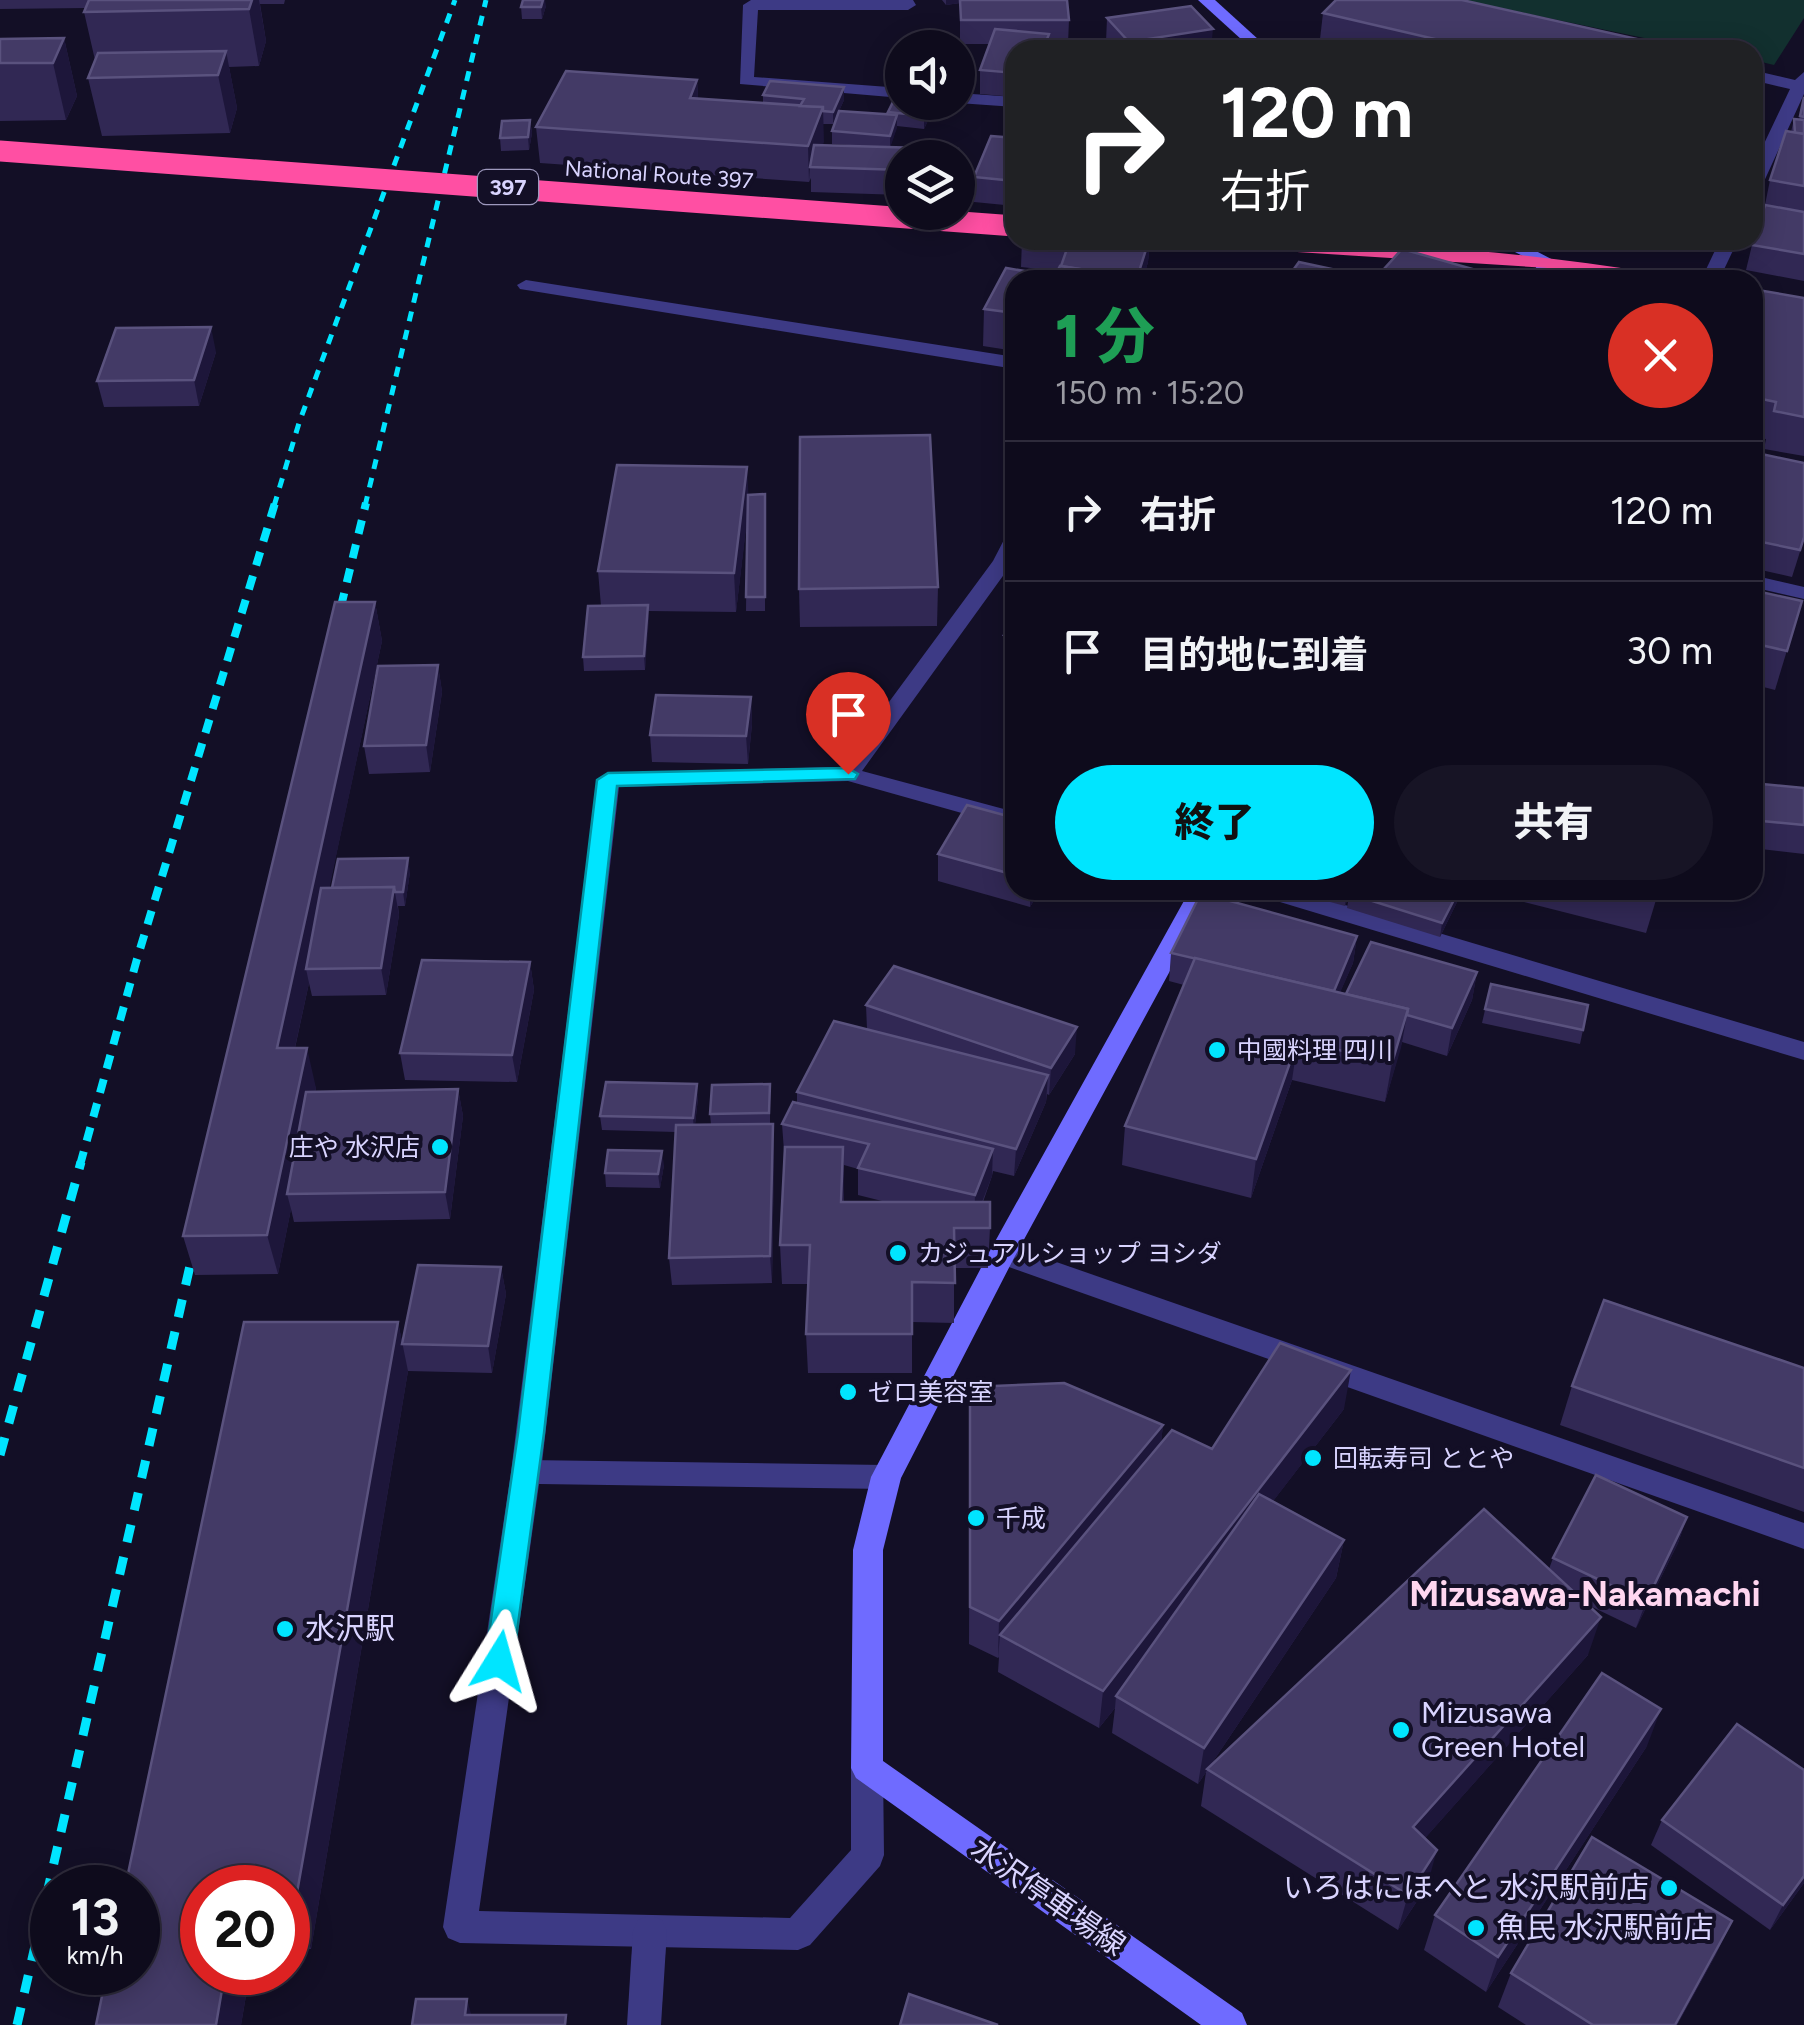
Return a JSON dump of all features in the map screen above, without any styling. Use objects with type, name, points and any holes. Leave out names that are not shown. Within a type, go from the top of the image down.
[{"type":"highway","name":"National Route 397","points":[[0,151],[1005,225]]},
{"type":"highway","points":[[1320,250],[1533,270]]},
{"type":"street","points":[[885,93],[746,81],[751,5],[908,5],[904,0]]},
{"type":"street","points":[[1206,0],[1251,40]]},
{"type":"street","points":[[1763,77],[1803,83],[1763,165]]},
{"type":"street","points":[[975,99],[1005,101]]},
{"type":"street","points":[[1514,250],[1543,270]]},
{"type":"street","points":[[526,285],[1005,361]]},
{"type":"street","points":[[848,774],[1005,558]]},
{"type":"street","points":[[1763,584],[1804,593]]},
{"type":"street","points":[[1005,817],[848,774],[608,780],[526,1472],[460,1927],[798,1934],[868,1856],[868,1550],[886,1477],[1002,1254],[1197,900]]},
{"type":"street","points":[[1301,900],[1804,1051]]},
{"type":"street","points":[[1002,1254],[1804,1536]]},
{"type":"street","points":[[526,1472],[886,1477]]},
{"type":"street","name":"水沢停車場線","points":[[868,1768],[1230,2025]]},
{"type":"street","points":[[644,2025],[650,1931]]},
{"type":"green space","points":[[1462,0],[1804,0],[1804,18],[1774,65],[1763,62],[1763,40],[1654,40]]},
{"type":"building","points":[[89,0],[252,0],[249,9],[84,12]]},
{"type":"building","points":[[523,0],[543,0],[541,7],[521,7]]},
{"type":"building","points":[[960,0],[1067,0],[1069,20],[961,20]]},
{"type":"building","points":[[1336,0],[1462,0],[1642,40],[1439,40],[1323,13]]},
{"type":"building","points":[[1191,6],[1213,29],[1127,40],[1107,18]]},
{"type":"building","points":[[995,29],[1049,34],[1047,40],[1005,40],[1005,72],[980,70]]},
{"type":"building","points":[[64,38],[53,63],[0,63],[0,39]]},
{"type":"building","points":[[226,51],[218,75],[88,78],[98,53]]},
{"type":"building","points":[[566,71],[697,80],[690,98],[823,107],[808,146],[536,127]]},
{"type":"building","points":[[770,81],[844,87],[833,112],[823,111],[823,107],[800,106],[804,99],[763,95]]},
{"type":"building","points":[[839,111],[885,114],[885,120],[895,120],[890,136],[832,131]]},
{"type":"building","points":[[1794,119],[1804,120],[1804,134],[1795,133]]},
{"type":"building","points":[[530,120],[528,137],[500,138],[502,121]]},
{"type":"building","points":[[1786,131],[1804,134],[1804,186],[1770,180]]},
{"type":"building","points":[[991,136],[1005,137],[1005,180],[975,177]]},
{"type":"building","points":[[814,145],[885,147],[885,169],[810,167]]},
{"type":"building","points":[[1765,205],[1804,212],[1804,254],[1763,247]]},
{"type":"building","points":[[1067,250],[1146,250],[1140,270],[1061,266]]},
{"type":"building","points":[[1406,250],[1476,270],[1383,270]]},
{"type":"building","points":[[1299,262],[1337,270],[1293,270]]},
{"type":"building","points":[[1006,268],[1018,270],[1005,270],[1005,312],[984,309]]},
{"type":"building","points":[[1763,291],[1804,298],[1804,417],[1774,411],[1776,402],[1763,399]]},
{"type":"building","points":[[211,327],[194,380],[97,381],[116,328]]},
{"type":"building","points":[[930,435],[938,587],[799,589],[800,437]]},
{"type":"building","points":[[1763,454],[1804,463],[1804,537],[1800,550],[1763,542]]},
{"type":"building","points":[[617,465],[747,467],[734,573],[598,571]]},
{"type":"building","points":[[765,494],[765,597],[746,597],[748,495]]},
{"type":"building","points":[[1763,592],[1802,601],[1787,651],[1763,646]]},
{"type":"building","points":[[335,602],[375,602],[277,1048],[307,1048],[267,1235],[183,1236]]},
{"type":"building","points":[[648,605],[644,656],[583,657],[588,606]]},
{"type":"building","points":[[438,665],[426,745],[364,746],[378,666]]},
{"type":"building","points":[[656,695],[751,697],[746,736],[650,735]]},
{"type":"building","points":[[1763,784],[1804,788],[1804,825],[1763,821]]},
{"type":"building","points":[[967,805],[1005,815],[1005,872],[938,854]]},
{"type":"building","points":[[408,858],[403,892],[395,892],[394,887],[332,888],[338,859]]},
{"type":"building","points":[[394,887],[381,968],[306,969],[321,888]]},
{"type":"building","points":[[1198,900],[1226,900],[1357,936],[1334,991],[1171,953]]},
{"type":"building","points":[[1369,900],[1454,900],[1442,923]]},
{"type":"building","points":[[1371,942],[1477,972],[1452,1028],[1407,1015],[1408,1009],[1346,994]]},
{"type":"building","points":[[1195,958],[1408,1009],[1392,1063],[1298,1040],[1256,1159],[1125,1126]]},
{"type":"building","points":[[422,960],[530,962],[512,1055],[400,1053]]},
{"type":"building","points":[[894,966],[1077,1027],[1051,1068],[866,1005]]},
{"type":"building","points":[[1491,984],[1588,1005],[1583,1030],[1485,1009]]},
{"type":"building","points":[[834,1021],[1048,1075],[1016,1149],[797,1092]]},
{"type":"building","points":[[606,1082],[697,1084],[693,1118],[600,1116]]},
{"type":"building","points":[[770,1084],[769,1113],[710,1114],[712,1085]]},
{"type":"building","points":[[458,1089],[445,1192],[287,1194],[306,1092]]},
{"type":"building","points":[[793,1102],[993,1149],[975,1195],[858,1168],[869,1144],[782,1124]]},
{"type":"building","points":[[773,1124],[770,1256],[669,1258],[676,1125]]},
{"type":"building","points":[[785,1147],[843,1147],[841,1202],[990,1202],[990,1228],[954,1228],[955,1283],[912,1282],[912,1334],[806,1334],[810,1245],[780,1245]]},
{"type":"building","points":[[608,1150],[662,1151],[658,1174],[605,1173]]},
{"type":"building","points":[[418,1265],[501,1267],[488,1346],[402,1344]]},
{"type":"building","points":[[1604,1300],[1804,1368],[1804,1468],[1572,1386]]},
{"type":"building","name":"水沢駅","points":[[244,1322],[398,1322],[302,1865],[180,1865],[180,1995],[221,1995],[216,2025],[96,2025],[102,1995],[160,1995],[160,1865],[130,1865]]},
{"type":"building","points":[[1280,1343],[1351,1370],[1103,1691],[1000,1635],[1172,1430],[1212,1449]]},
{"type":"building","points":[[1064,1383],[1163,1425],[999,1621],[970,1607],[970,1387]]},
{"type":"building","points":[[1596,1475],[1687,1517],[1646,1602],[1553,1558]]},
{"type":"building","points":[[1259,1494],[1344,1540],[1204,1748],[1116,1696]]},
{"type":"building","name":"Mizusawa Green Hotel","points":[[1484,1509],[1601,1617],[1413,1827],[1437,1850],[1408,1895],[1207,1769]]},
{"type":"building","points":[[1602,1673],[1661,1709],[1498,1957],[1435,1915]]},
{"type":"building","points":[[1737,1724],[1804,1770],[1804,1876],[1783,1905],[1662,1820]]},
{"type":"building","points":[[1592,1837],[1732,1921],[1675,2025],[1593,2025],[1511,1973]]},
{"type":"building","points":[[909,1994],[998,2025],[900,2025]]},
{"type":"building","points":[[416,1999],[467,1999],[465,2015],[566,2015],[565,2025],[412,2025]]},
{"type":"railway","points":[[274,506],[299,423],[455,0]]},
{"type":"railway","points":[[365,506],[486,0]]},
{"type":"railway","points":[[80,1165],[137,959],[275,503]]},
{"type":"railway","points":[[335,631],[366,503]]},
{"type":"railway","points":[[0,1455],[81,1162]]},
{"type":"railway","points":[[17,2025],[197,1235]]},
{"type":"place","name":"中國料理 四川","points":[[1217,1050]]},
{"type":"place","name":"庄や 水沢店","points":[[440,1147]]},
{"type":"place","name":"カジュアルショップ ヨシダ","points":[[898,1253]]},
{"type":"place","name":"ゼロ美容室","points":[[848,1392]]},
{"type":"place","name":"回転寿司 ととや","points":[[1313,1458]]},
{"type":"place","name":"千成","points":[[976,1518]]},
{"type":"place","name":"水沢駅","points":[[285,1629]]},
{"type":"place","name":"Mizusawa Green Hotel","points":[[1401,1730]]},
{"type":"place","name":"いろはにほへと 水沢駅前店","points":[[1669,1888]]},
{"type":"place","name":"魚民 水沢駅前店","points":[[1476,1928]]},
{"type":"district","name":"Mizusawa-Nakamachi","points":[[1585,1594]]},
{"type":"route","points":[[499,1661],[531,1433],[608,780],[848,774]]}]
